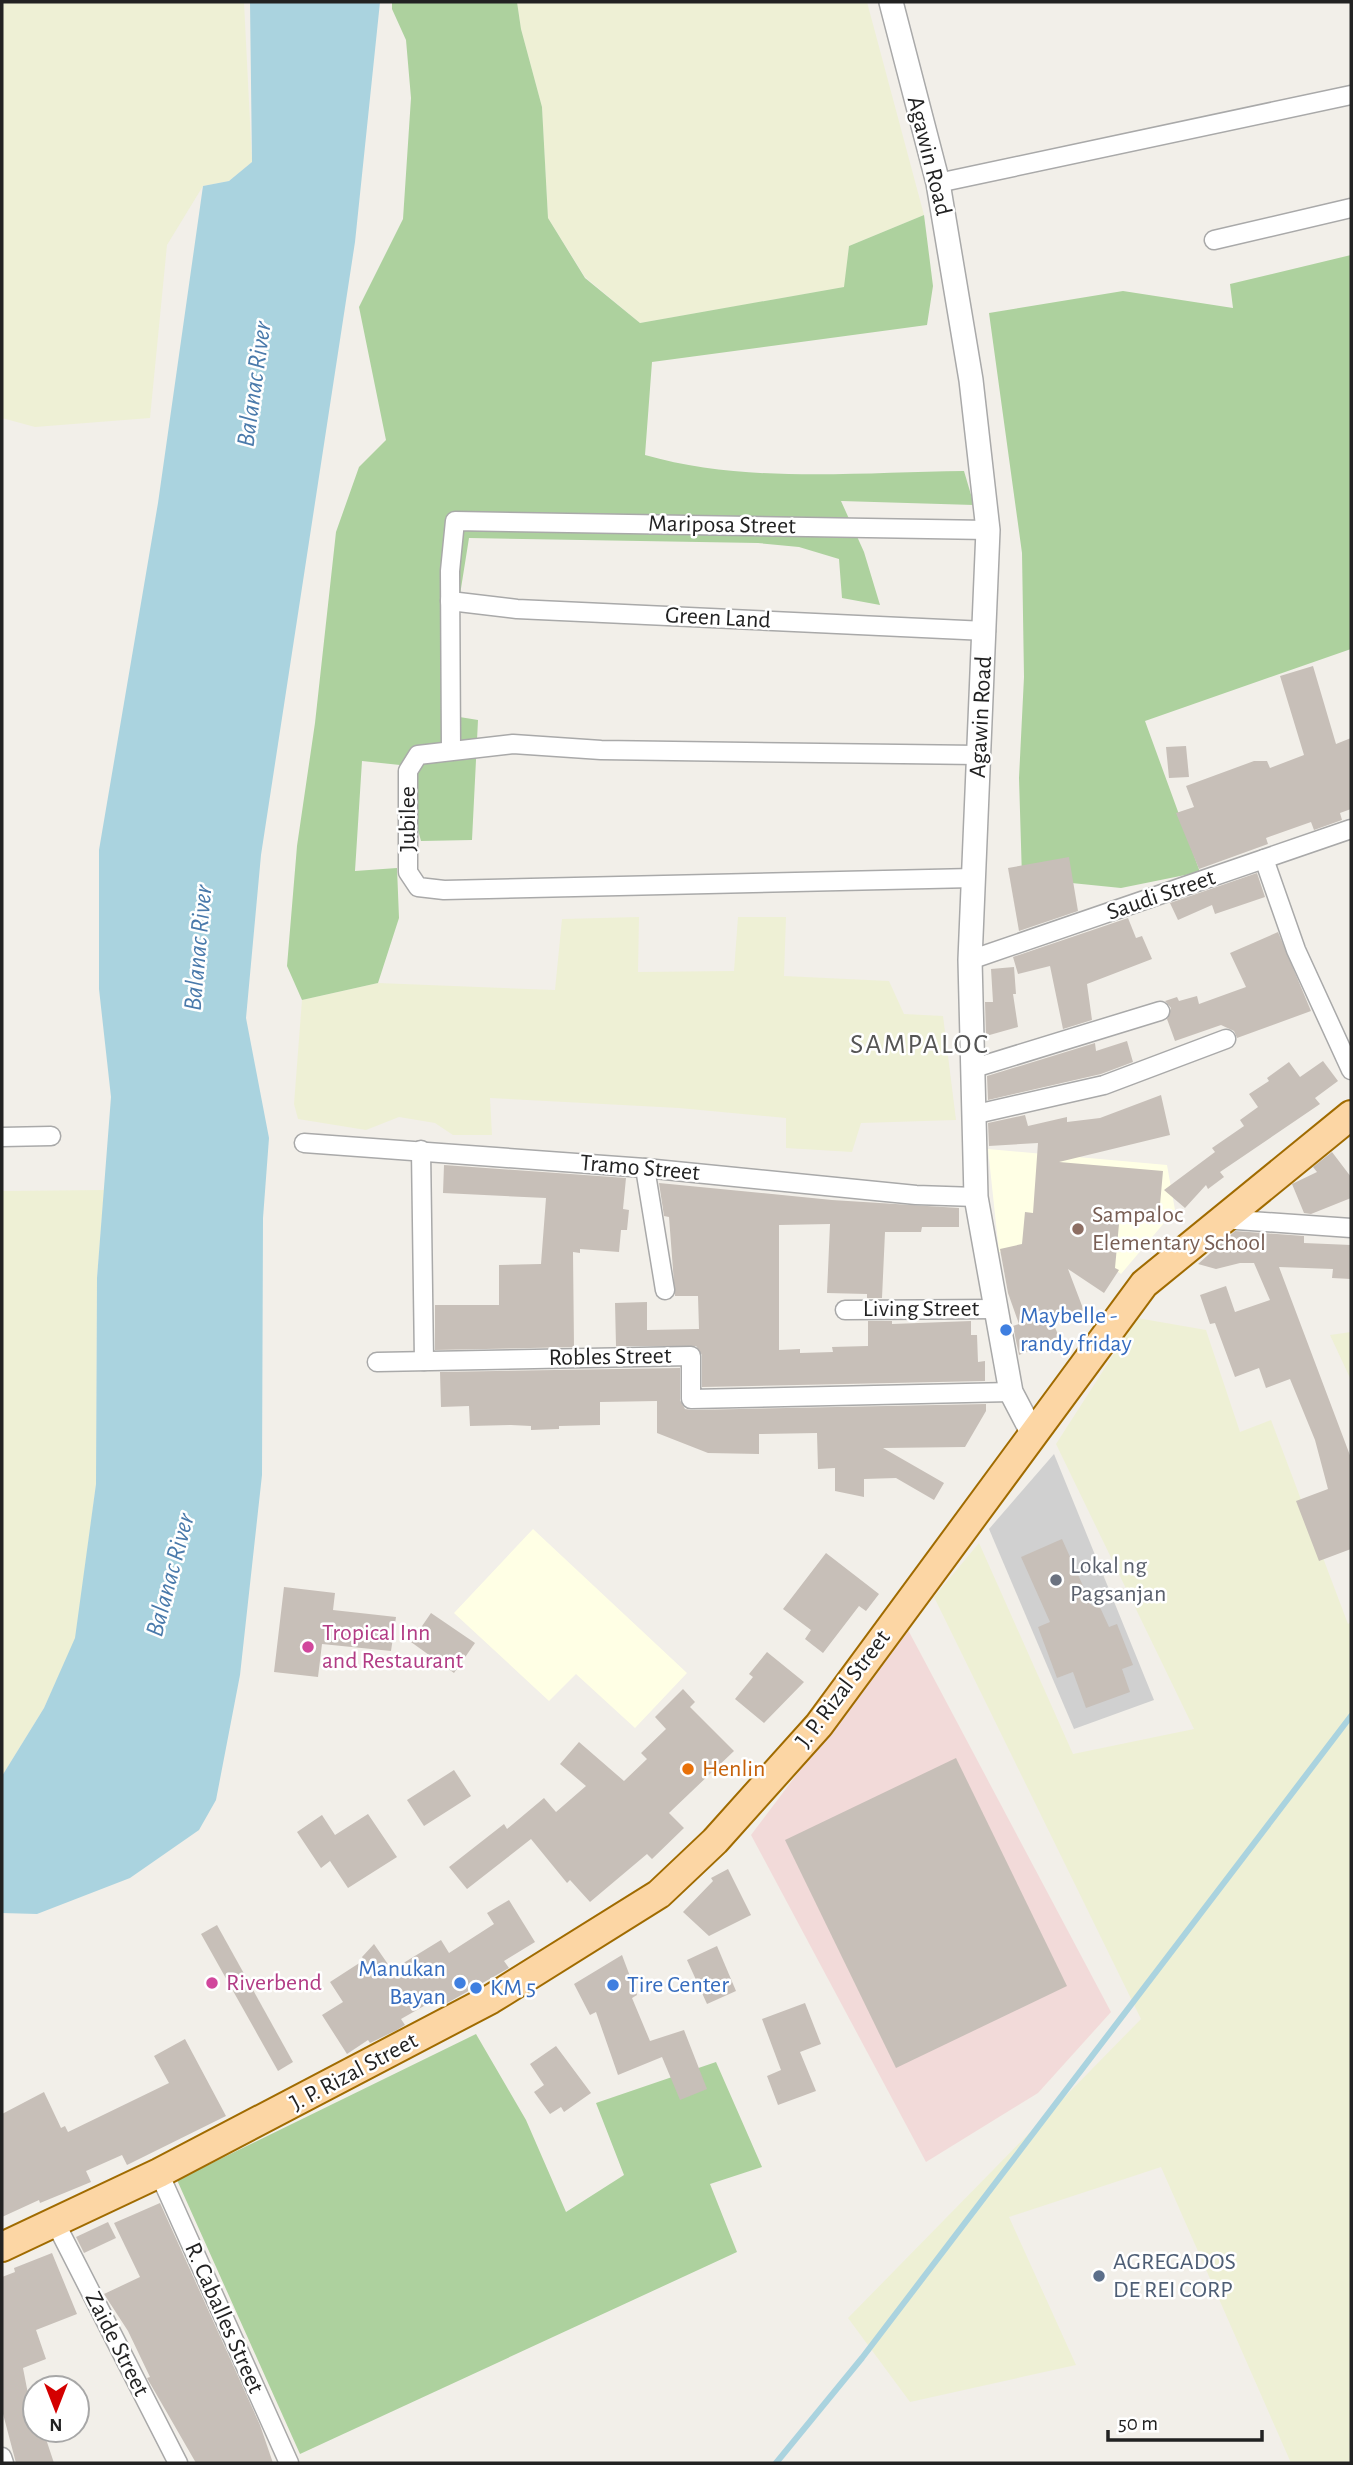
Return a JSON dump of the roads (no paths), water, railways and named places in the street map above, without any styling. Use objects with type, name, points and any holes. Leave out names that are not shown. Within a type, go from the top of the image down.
[{"type":"main road","name":"J. P. Rizal Street","points":[[2,2247],[159,2174],[491,1999],[659,1894],[715,1841],[819,1725],[1144,1284],[1220,1219],[1351,1115]]},
{"type":"street","name":"Agawin Road","points":[[891,2],[938,183],[971,380],[988,530],[986,631],[970,960],[976,1197],[1012,1392],[1033,1434]]},
{"type":"street","points":[[938,183],[1351,95]]},
{"type":"street","points":[[1214,240],[1351,208]]},
{"type":"street","name":"Mariposa Street","points":[[450,601],[455,522],[988,530]]},
{"type":"street","points":[[450,601],[452,750]]},
{"type":"street","name":"Green Land","points":[[450,601],[517,609],[986,631]]},
{"type":"street","name":"Jubilee","points":[[973,878],[444,890],[418,887],[408,872],[408,771],[418,755],[513,744],[601,750],[978,755]]},
{"type":"street","name":"Saudi Street","points":[[970,960],[1351,829]]},
{"type":"street","points":[[1264,859],[1296,950],[1351,1070]]},
{"type":"street","points":[[971,1069],[1160,1011]]},
{"type":"street","points":[[972,1115],[1104,1085],[1226,1039]]},
{"type":"street","points":[[2,1137],[51,1136]]},
{"type":"street","name":"Tramo Street","points":[[304,1143],[645,1168],[916,1195],[976,1197]]},
{"type":"street","points":[[421,1150],[424,1361]]},
{"type":"street","points":[[645,1168],[665,1290]]},
{"type":"street","points":[[1220,1219],[1351,1228]]},
{"type":"street","name":"Living Street","points":[[845,1310],[997,1309]]},
{"type":"street","name":"Robles Street","points":[[377,1362],[691,1356],[691,1399],[1012,1392]]},
{"type":"street","name":"R. Caballes Street","points":[[159,2174],[289,2463]]},
{"type":"street","name":"Zaide Street","points":[[56,2224],[178,2463]]},
{"type":"street","points":[[2,2457],[4,2463]]},
{"type":"water","name":"Balanac River","points":[[250,2],[380,2],[355,242],[261,855],[246,1018],[269,1138],[263,1218],[262,1475],[240,1675],[216,1800],[199,1830],[130,1878],[37,1914],[2,1913],[2,1776],[44,1708],[75,1638],[96,1484],[97,1278],[111,1097],[99,989],[99,850],[158,503],[203,186],[229,181],[252,162]]},
{"type":"waterway","points":[[776,2463],[862,2358],[1351,1716]]},
{"type":"place","name":"Sampaloc Elementary School","points":[[1078,1229]]},
{"type":"place","name":"Maybelle - randy friday","points":[[1006,1330]]},
{"type":"place","name":"Lokal ng Pagsanjan","points":[[1056,1580]]},
{"type":"place","name":"Tropical Inn and Restaurant","points":[[308,1647]]},
{"type":"place","name":"Henlin","points":[[688,1769]]},
{"type":"place","name":"Riverbend","points":[[212,1983]]},
{"type":"place","name":"Manukan Bayan","points":[[460,1983]]},
{"type":"place","name":"Tire Center","points":[[613,1985]]},
{"type":"place","name":"KM 5","points":[[476,1988]]},
{"type":"place","name":"AGREGADOS DE REI CORP","points":[[1099,2276]]},
{"type":"district","name":"SAMPALOC","points":[[920,1045]]}]
